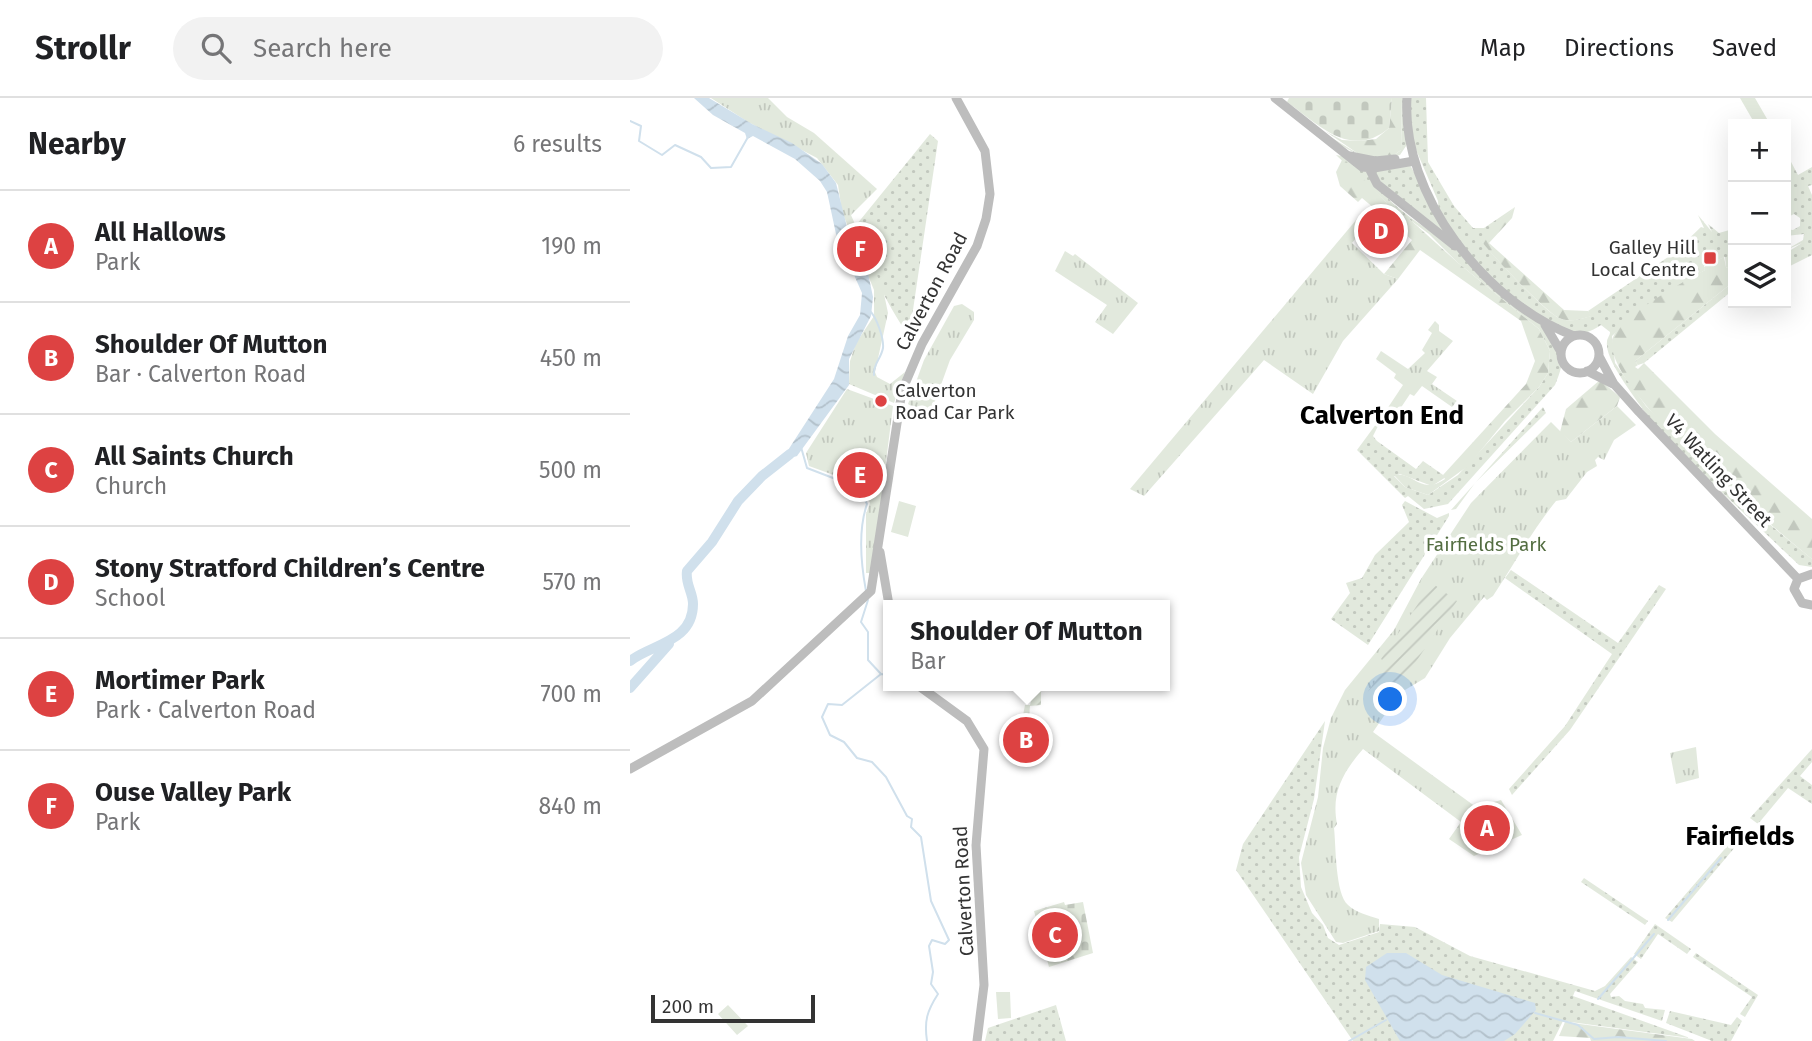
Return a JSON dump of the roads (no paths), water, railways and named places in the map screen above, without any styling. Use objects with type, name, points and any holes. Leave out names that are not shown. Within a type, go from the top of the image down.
[{"type":"street","name":"Calverton Road","points":[[630,769],[752,701],[809,645],[866,597],[878,547],[904,384],[922,344],[977,246],[986,219],[990,194],[985,151],[956,98]]},
{"type":"street","points":[[1275,98],[1346,154],[1353,163],[1369,169],[1413,158]]},
{"type":"street","points":[[1407,98],[1407,129],[1413,158],[1444,234]]},
{"type":"street","points":[[1346,154],[1375,161],[1413,158]]},
{"type":"street","points":[[1369,169],[1377,184],[1419,220],[1444,234],[1545,325],[1569,369],[1587,371],[1595,365],[1599,356],[1598,347],[1591,339],[1545,325]]},
{"type":"street","points":[[1561,352],[1565,342],[1574,336]]},
{"type":"street","name":"V4 Watling Street","points":[[1599,356],[1614,384],[1798,579],[1794,589],[1797,599],[1812,605]]},
{"type":"street","name":"V4 Watling Street","points":[[1587,371],[1614,384]]},
{"type":"street","points":[[878,547],[888,600]]},
{"type":"street","points":[[1798,579],[1812,575]]},
{"type":"street","name":"Calverton Road","points":[[926,691],[967,721],[984,748],[976,845],[984,985],[976,1041]]},
{"type":"water","points":[[694,98],[709,98],[752,124],[792,143],[822,164],[836,183],[847,227],[868,273],[873,297],[871,316],[849,359],[849,385],[797,456],[781,461],[834,379],[848,336],[860,315],[862,293],[836,234],[827,192],[820,181],[795,159],[753,136],[747,139],[745,133],[713,115]]},
{"type":"water","points":[[1387,953],[1406,953],[1442,975],[1535,1003],[1536,1010],[1515,1034],[1504,1041],[1400,1041],[1365,980],[1366,967]]},
{"type":"waterway","points":[[630,121],[641,126],[639,141],[662,155],[675,145],[701,157],[711,168],[731,167],[748,137]]},
{"type":"waterway","points":[[870,311],[877,323],[883,344],[874,375]]},
{"type":"waterway","points":[[801,447],[807,468],[859,488],[867,504],[861,547],[866,591]]},
{"type":"waterway","points":[[630,661],[670,640],[686,627],[693,604],[687,571],[712,542],[738,501],[762,476],[790,454]]},
{"type":"waterway","points":[[868,600],[861,622],[868,632],[868,660],[883,674]]},
{"type":"waterway","points":[[630,688],[669,644]]},
{"type":"waterway","points":[[881,674],[842,705],[828,704],[822,717],[830,735],[844,742],[857,758],[872,762],[886,777],[907,816],[912,819],[911,827],[921,837],[931,901],[949,940],[945,944],[932,940],[929,946],[933,972],[931,984],[938,994],[927,1016],[927,1041]]},
{"type":"waterway","points":[[1668,920],[1721,858]]},
{"type":"waterway","points":[[1598,999],[1654,934]]},
{"type":"waterway","points":[[1535,1013],[1578,1025],[1594,1039],[1618,1037],[1666,1041]]},
{"type":"waterway","points":[[1349,1041],[1386,1020]]},
{"type":"place","name":"Stony Stratford Children’s Centre","points":[[1381,231]]},
{"type":"place","name":"Ouse Valley Park","points":[[860,249]]},
{"type":"place","name":"Galley Hill Local Centre","points":[[1710,258]]},
{"type":"place","name":"Calverton Road Car Park","points":[[881,401]]},
{"type":"place","name":"Mortimer Park","points":[[860,475]]},
{"type":"place","name":"Shoulder Of Mutton","points":[[1026,740]]},
{"type":"place","name":"All Hallows","points":[[1487,828]]},
{"type":"place","name":"All Saints Church","points":[[1055,935]]},
{"type":"district","name":"Calverton End","points":[[1382,415]]},
{"type":"district","name":"Fairfields","points":[[1740,836]]},
{"type":"park label","name":"Fairfields Park","points":[[1486,544]]}]
